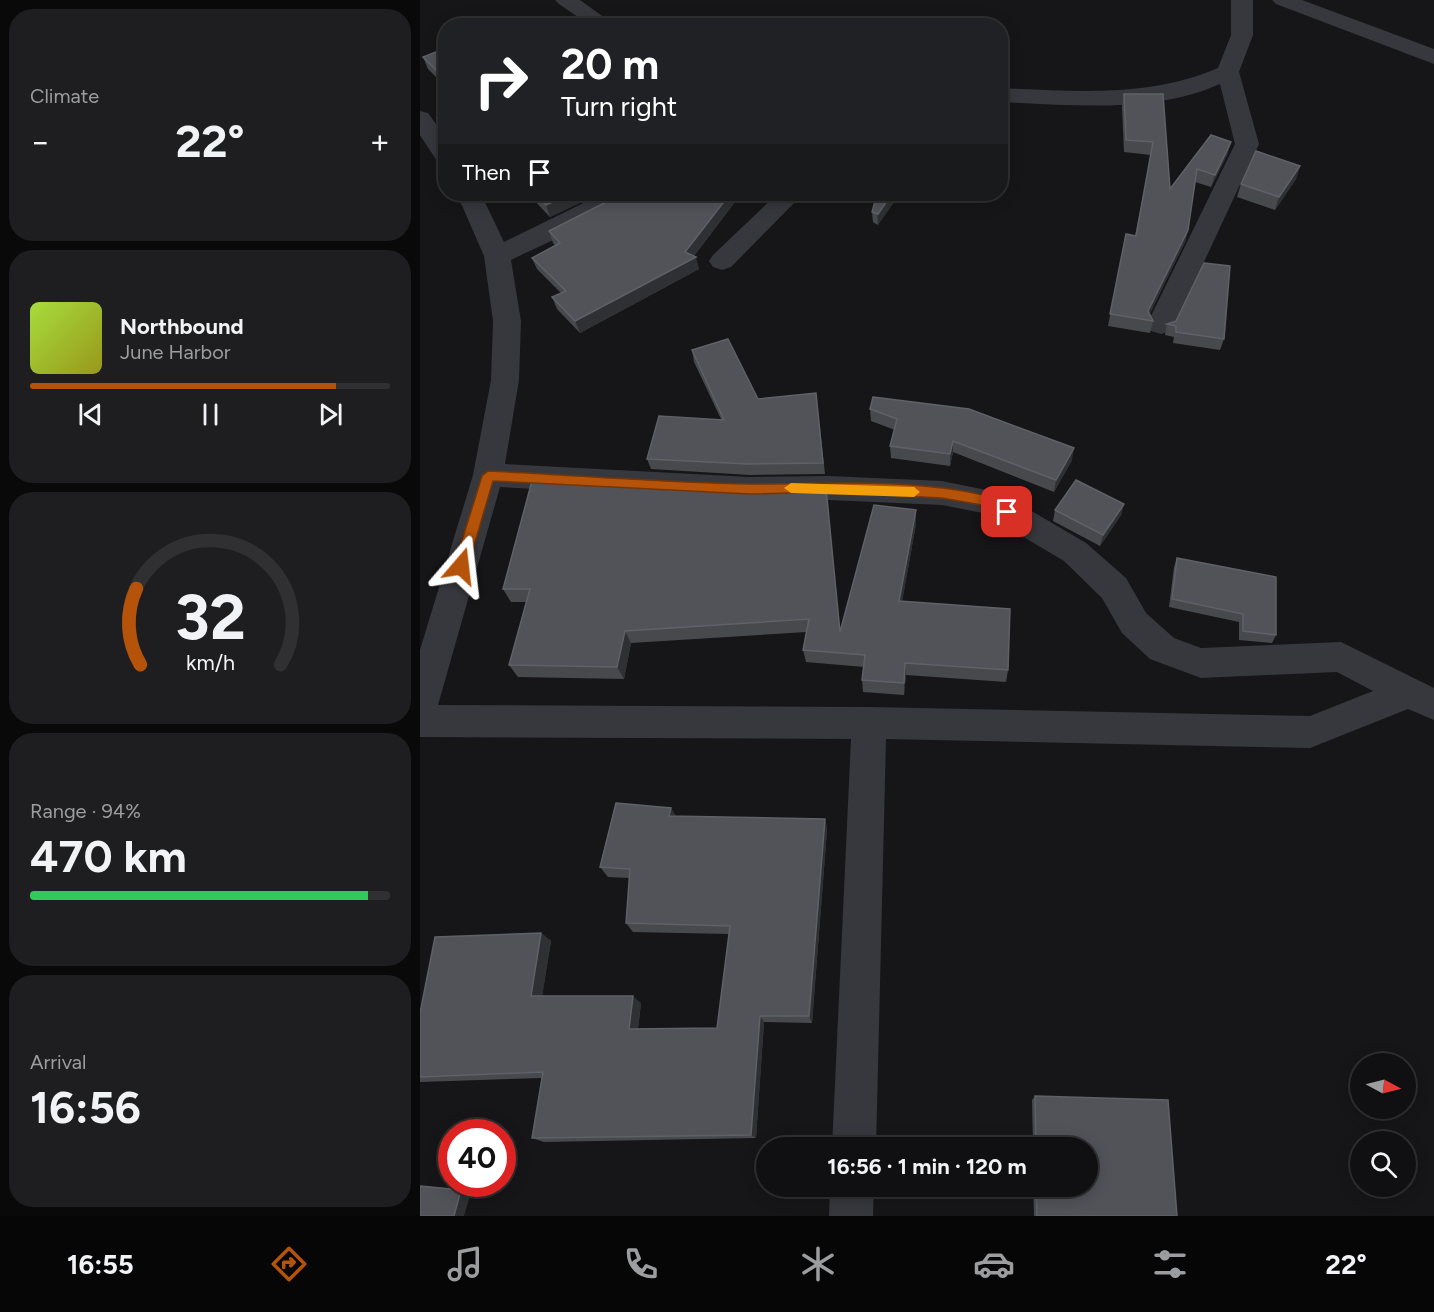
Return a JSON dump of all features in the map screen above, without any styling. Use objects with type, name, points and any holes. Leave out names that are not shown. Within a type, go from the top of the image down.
[{"type":"street","points":[[566,0],[594,18]]},
{"type":"street","points":[[1161,324],[1247,144],[1228,72],[1242,35],[1242,0]]},
{"type":"street","points":[[1283,0],[1434,57]]},
{"type":"street","points":[[1008,95],[1097,98],[1157,94],[1206,84],[1228,72]]},
{"type":"street","points":[[420,708],[434,612],[488,476],[506,380],[507,321],[497,256],[472,201]]},
{"type":"street","points":[[497,256],[608,201]]},
{"type":"street","points":[[722,261],[784,201]]},
{"type":"street","points":[[488,476],[750,489],[829,488],[942,493],[990,502],[1075,552],[1114,588],[1134,623],[1162,649],[1201,663],[1341,657],[1421,698]]},
{"type":"street","points":[[420,721],[869,723],[1311,732],[1421,698]]},
{"type":"street","points":[[854,1137],[869,723]]},
{"type":"street","points":[[851,1216],[852,1197]]},
{"type":"building","points":[[438,51],[438,72],[423,57]]},
{"type":"building","points":[[1124,94],[1163,94],[1170,189],[1211,135],[1231,142],[1215,175],[1197,169],[1188,230],[1148,311],[1153,321],[1110,314],[1126,234],[1136,236],[1153,142],[1126,140]]},
{"type":"building","points":[[1256,151],[1300,166],[1279,197],[1241,184]]},
{"type":"building","points":[[542,201],[555,201],[546,205]]},
{"type":"building","points":[[608,201],[725,201],[685,252],[696,257],[575,321],[552,297],[566,291],[532,258],[560,243],[549,231]]},
{"type":"building","points":[[875,201],[887,201],[878,214],[872,212]]},
{"type":"building","points":[[1204,263],[1230,266],[1224,339],[1176,332],[1176,326],[1167,324],[1176,321]]},
{"type":"building","points":[[728,339],[758,399],[816,393],[823,463],[748,464],[647,459],[659,416],[724,420],[692,350]]},
{"type":"building","points":[[873,397],[969,409],[1074,448],[1056,480],[953,441],[950,454],[890,446],[897,419],[870,409]]},
{"type":"building","points":[[533,477],[747,489],[826,488],[840,632],[874,505],[916,510],[899,601],[1010,609],[1008,670],[905,663],[904,683],[862,680],[865,655],[803,650],[809,619],[625,631],[617,667],[509,665],[530,589],[503,589]]},
{"type":"building","points":[[1076,480],[1124,504],[1103,535],[1055,510]]},
{"type":"building","points":[[1177,558],[1276,577],[1276,635],[1243,631],[1243,614],[1172,599]]},
{"type":"building","points":[[616,803],[671,808],[669,816],[825,819],[809,1016],[760,1016],[751,1135],[532,1138],[543,1072],[420,1077],[420,1013],[435,937],[541,933],[531,996],[633,996],[629,1029],[717,1028],[730,926],[626,923],[630,869],[600,867]]},
{"type":"building","points":[[1035,1096],[1168,1100],[1177,1216],[1037,1216],[1036,1197],[1098,1197],[1098,1137],[1036,1137]]},
{"type":"building","points":[[420,1186],[438,1188],[438,1197],[459,1197],[454,1216],[420,1216]]},
{"type":"slow traffic","points":[[791,488],[914,492]]},
{"type":"route","points":[[461,566],[488,476],[750,489],[829,488],[942,493],[990,502],[1007,512]]}]
